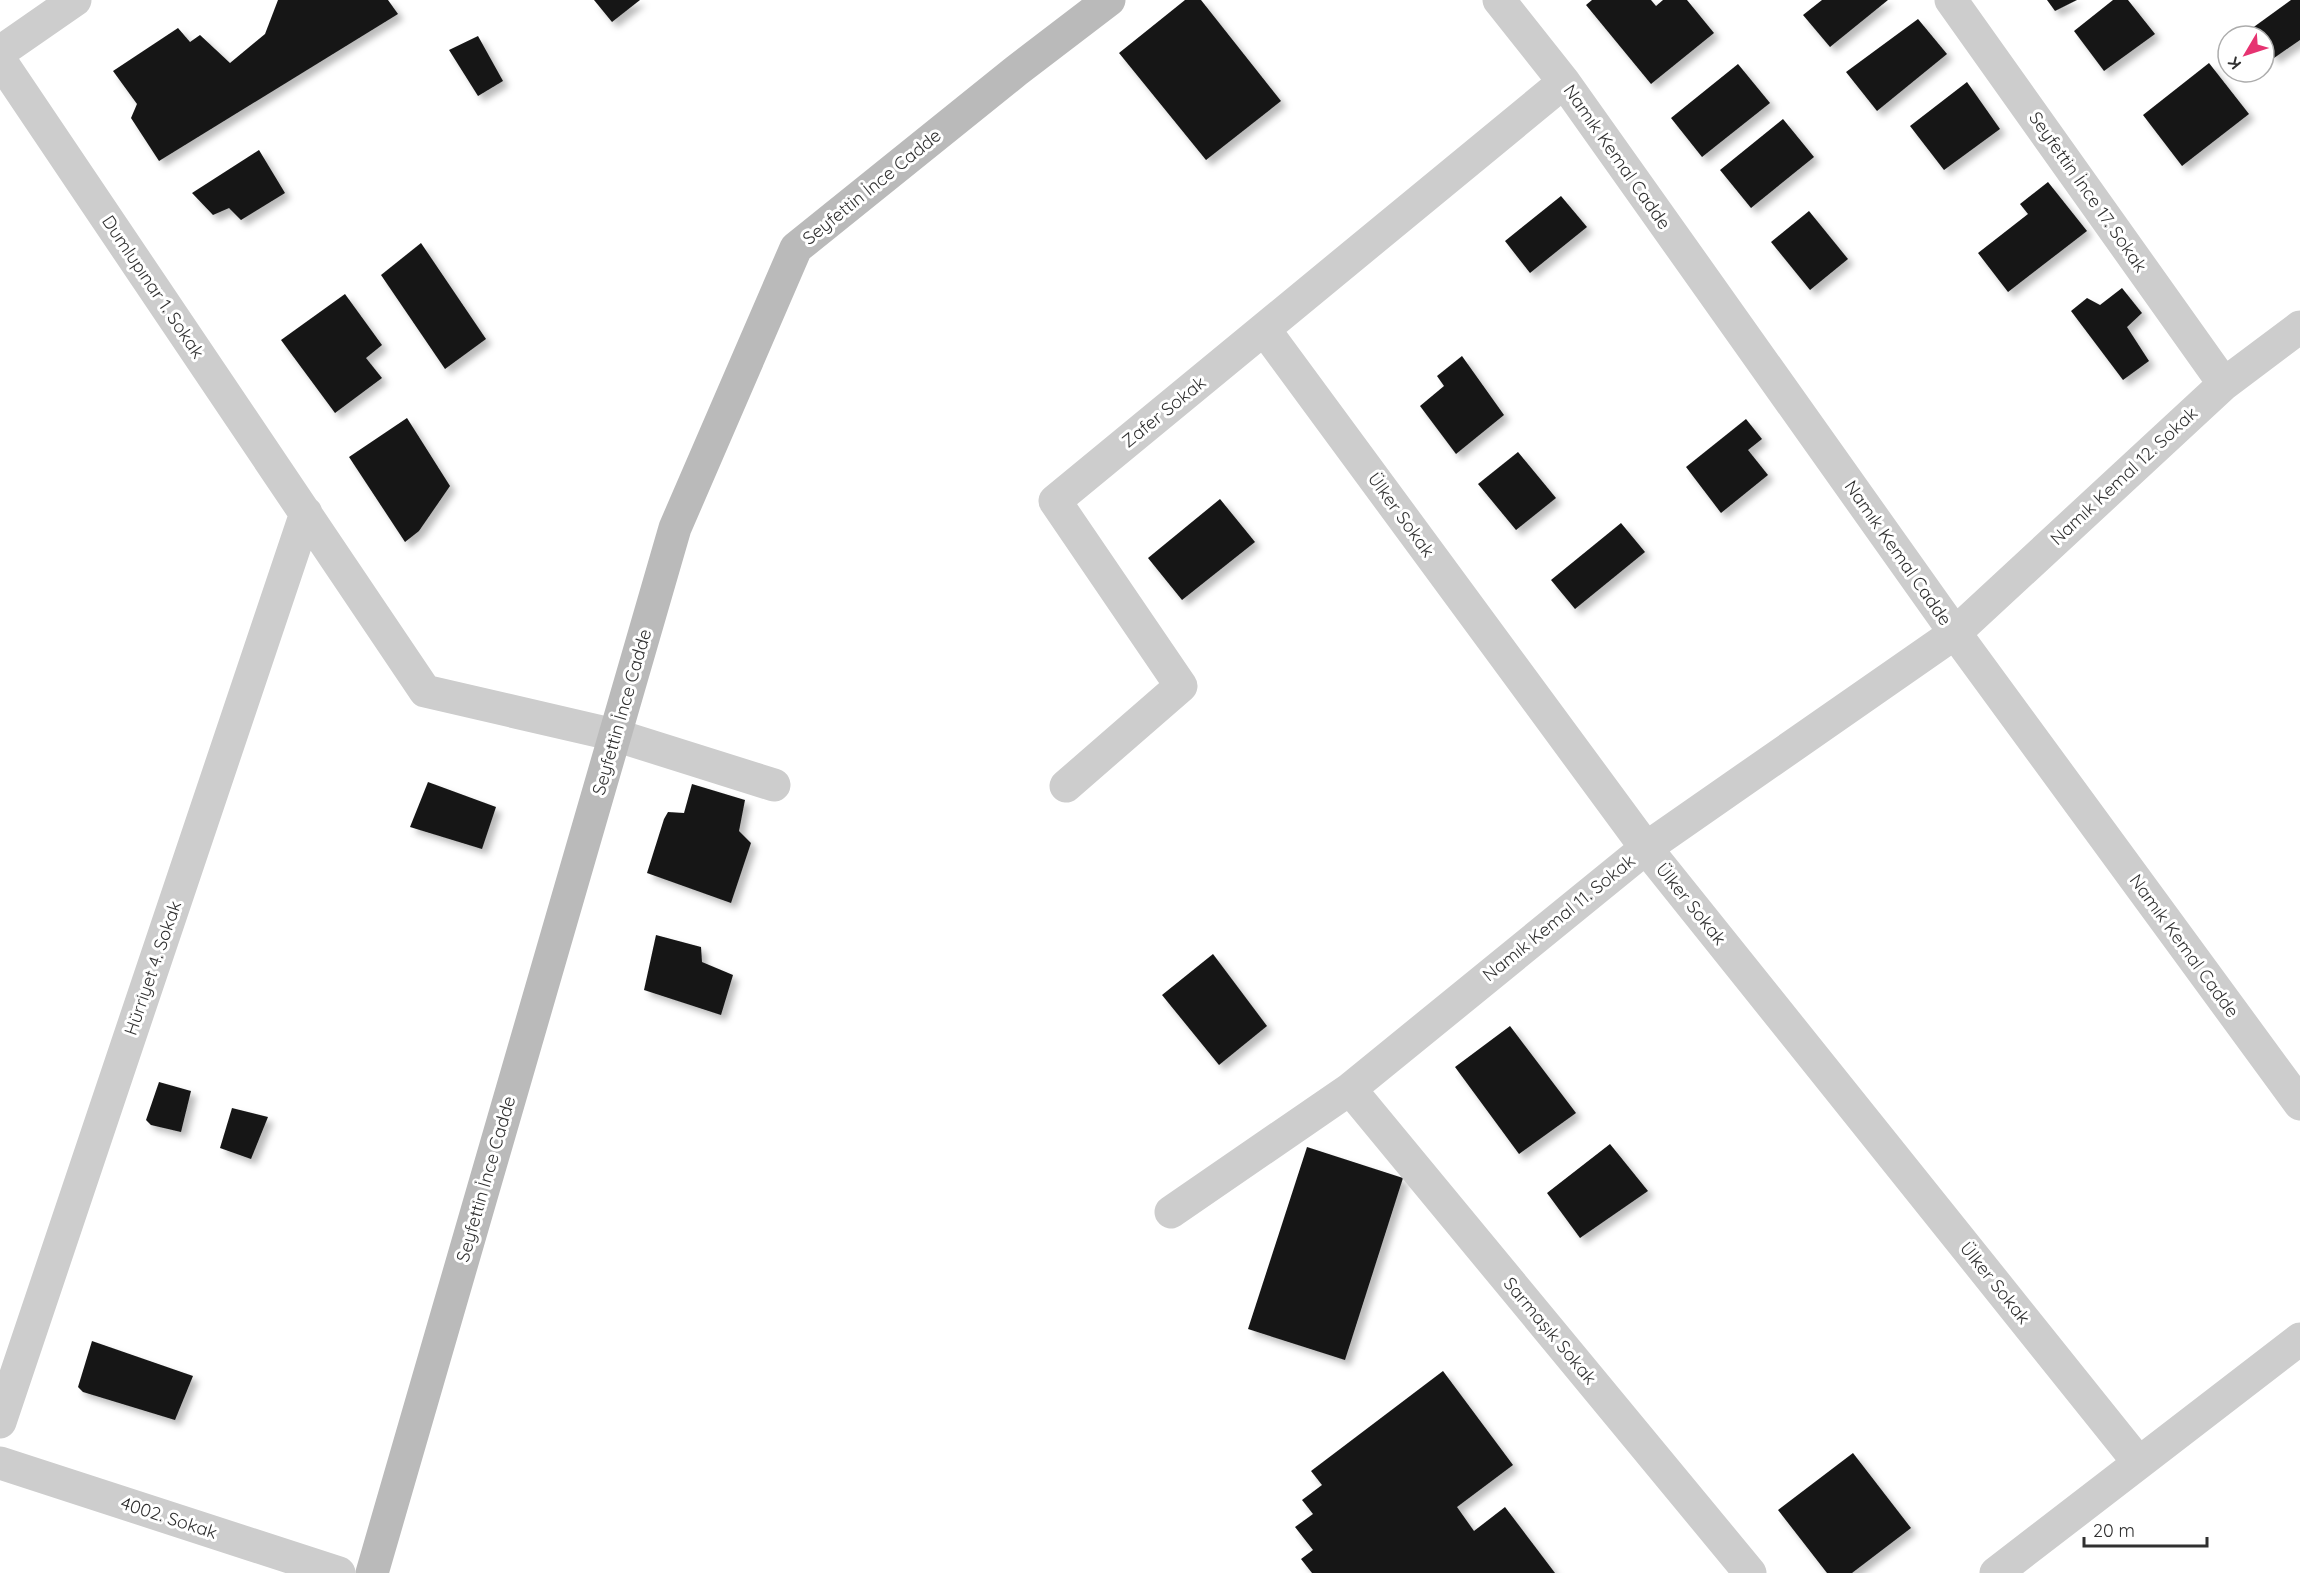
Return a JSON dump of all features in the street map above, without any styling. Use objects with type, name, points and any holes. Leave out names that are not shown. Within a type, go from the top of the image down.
[{"type":"main road","name":"Seyfettin İnce Cadde","points":[[372,1573],[675,528],[796,248],[1016,71],[1109,0]]},
{"type":"street","points":[[0,51],[75,0]]},
{"type":"street","name":"Namık Kemal Cadde","points":[[1499,0],[1564,82],[1955,633],[2300,1104]]},
{"type":"street","name":"Seyfettin İnce 17. Sokak","points":[[1951,0],[2224,384]]},
{"type":"street","name":"Dumlupınar 1. Sokak","points":[[0,60],[425,690],[615,735],[774,785]]},
{"type":"street","name":"Zafer Sokak","points":[[1066,786],[1182,686],[1055,501],[1564,82]]},
{"type":"street","name":"Namık Kemal 12. Sokak","points":[[1955,633],[2224,384],[2300,327]]},
{"type":"street","name":"Ülker Sokak","points":[[1264,329],[1646,848],[2139,1463]]},
{"type":"street","name":"Hürriyet 4. Sokak","points":[[0,1422],[306,513]]},
{"type":"street","name":"Namık Kemal 11. Sokak","points":[[1171,1212],[1350,1089],[1646,848],[1955,633]]},
{"type":"street","name":"Sarmaşık Sokak","points":[[1350,1089],[1750,1573]]},
{"type":"street","points":[[1996,1573],[2300,1339]]},
{"type":"street","name":"4002. Sokak","points":[[0,1463],[339,1573]]},
{"type":"building","points":[[278,0],[388,0],[398,14],[159,161],[131,118],[137,104],[113,71],[178,28],[190,42],[200,35],[230,63],[265,34]]},
{"type":"building","points":[[594,0],[640,0],[612,22]]},
{"type":"building","points":[[1185,0],[1201,0],[1281,101],[1206,160],[1119,53]]},
{"type":"building","points":[[1592,0],[1651,0],[1656,6],[1663,0],[1687,0],[1714,33],[1651,84],[1586,5]]},
{"type":"building","points":[[1822,0],[1888,0],[1830,47],[1803,15]]},
{"type":"building","points":[[2047,0],[2077,0],[2055,11]]},
{"type":"building","points":[[2113,0],[2128,0],[2155,34],[2104,71],[2074,31]]},
{"type":"building","points":[[2291,0],[2300,0],[2300,40],[2276,57],[2276,24],[2258,24]]},
{"type":"building","points":[[1918,19],[1947,54],[1877,111],[1846,72]]},
{"type":"building","points":[[478,36],[503,81],[478,96],[449,50]]},
{"type":"building","points":[[2209,63],[2216,72],[2216,84],[2225,84],[2249,114],[2182,166],[2143,115]]},
{"type":"building","points":[[1738,64],[1770,103],[1702,157],[1671,118]]},
{"type":"building","points":[[1967,82],[2000,129],[1944,170],[1910,126]]},
{"type":"building","points":[[1783,119],[1814,157],[1751,208],[1720,170]]},
{"type":"building","points":[[259,150],[285,193],[241,220],[229,208],[213,215],[192,193]]},
{"type":"building","points":[[2048,182],[2087,231],[2008,292],[1978,253],[2028,214],[2020,204]]},
{"type":"building","points":[[1561,196],[1587,227],[1530,273],[1505,241]]},
{"type":"building","points":[[1809,211],[1848,259],[1810,290],[1771,242]]},
{"type":"building","points":[[421,243],[486,339],[445,369],[381,275]]},
{"type":"building","points":[[2122,288],[2142,313],[2127,327],[2149,361],[2123,380],[2071,311],[2087,298],[2100,305]]},
{"type":"building","points":[[345,294],[382,345],[366,358],[382,378],[335,413],[281,340]]},
{"type":"building","points":[[1462,356],[1504,415],[1456,454],[1420,406],[1444,386],[1437,376]]},
{"type":"building","points":[[407,418],[450,486],[419,531],[405,542],[349,457]]},
{"type":"building","points":[[1746,419],[1762,439],[1748,450],[1768,475],[1721,513],[1686,467]]},
{"type":"building","points":[[1518,452],[1556,498],[1516,530],[1478,484]]},
{"type":"building","points":[[1220,499],[1255,542],[1182,600],[1148,558]]},
{"type":"building","points":[[1621,523],[1645,552],[1575,609],[1551,580]]},
{"type":"building","points":[[428,782],[496,807],[482,849],[410,827]]},
{"type":"building","points":[[692,784],[745,800],[739,831],[751,843],[731,903],[647,873],[664,819],[668,812],[684,813]]},
{"type":"building","points":[[656,935],[701,947],[702,962],[733,975],[721,1015],[644,990]]},
{"type":"building","points":[[1213,954],[1267,1026],[1219,1065],[1162,995]]},
{"type":"building","points":[[1510,1026],[1576,1113],[1519,1154],[1455,1067]]},
{"type":"building","points":[[159,1082],[191,1091],[181,1132],[151,1125],[146,1120]]},
{"type":"building","points":[[232,1108],[268,1117],[251,1159],[220,1148]]},
{"type":"building","points":[[1610,1144],[1648,1191],[1580,1238],[1547,1193]]},
{"type":"building","points":[[1307,1147],[1403,1178],[1345,1360],[1248,1329]]},
{"type":"building","points":[[92,1341],[193,1376],[175,1420],[83,1392],[78,1387]]},
{"type":"building","points":[[1443,1371],[1513,1465],[1457,1507],[1474,1531],[1505,1507],[1555,1573],[1312,1573],[1301,1559],[1313,1550],[1295,1527],[1313,1514],[1302,1500],[1322,1485],[1311,1471]]},
{"type":"building","points":[[1853,1453],[1911,1528],[1852,1573],[1827,1573],[1778,1510]]}]
